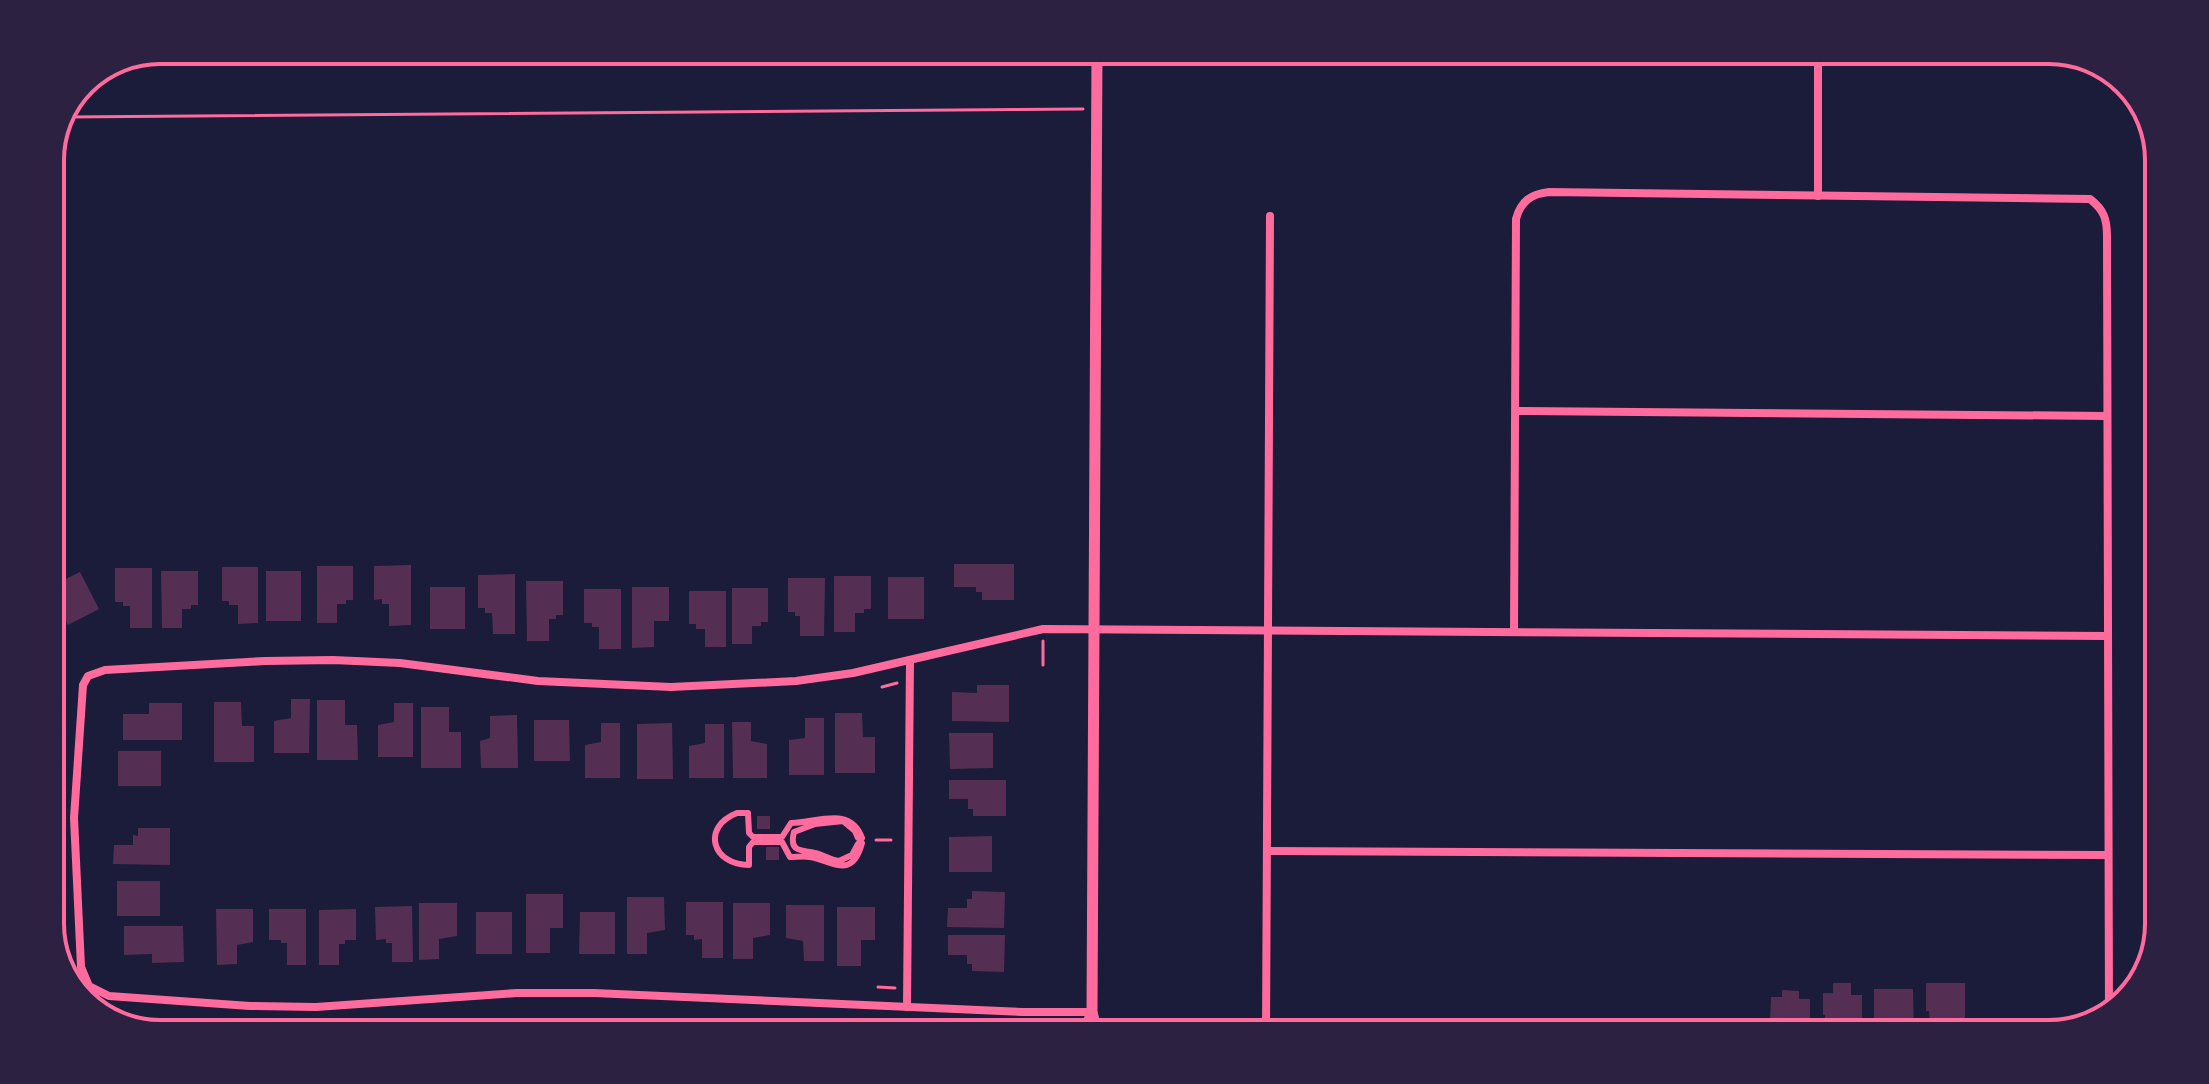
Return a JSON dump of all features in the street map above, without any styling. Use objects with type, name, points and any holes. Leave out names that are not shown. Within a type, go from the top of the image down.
[{"type":"street","points":[[1094,1020],[1097,64]]},
{"type":"street","points":[[1818,64],[1818,196]]},
{"type":"street","points":[[1514,631],[1516,219],[1526,198],[1549,192],[2090,199],[2101,208],[2107,223],[2109,998]]},
{"type":"street","points":[[1266,1020],[1270,216]]},
{"type":"street","points":[[1517,411],[2106,416]]},
{"type":"street","points":[[1092,1012],[548,993],[449,997],[381,1004],[250,1006],[109,996],[89,986],[81,967],[74,846],[81,694],[88,676],[105,670],[265,661],[400,663],[538,681],[671,687],[796,681],[910,660],[1043,629],[2107,636]]},
{"type":"street","points":[[907,1007],[910,660]]},
{"type":"street","points":[[737,813],[748,813],[749,833],[753,837],[782,837],[791,823],[836,817],[851,821],[862,838],[858,838],[843,821],[800,828],[794,832],[792,839],[795,847],[807,852],[846,860],[862,843],[854,860],[837,866],[809,857],[790,857],[782,842],[753,842],[749,847],[749,865],[737,865],[726,861],[717,851],[714,838],[726,818],[737,813]]},
{"type":"street","points":[[1267,851],[2108,855]]},
{"type":"street","points":[[1089,1020],[1092,1012]]},
{"type":"path","points":[[74,117],[1097,109]]},
{"type":"building","points":[[954,564],[1014,564],[1014,600],[982,600],[982,592],[976,592],[976,587],[954,587]]},
{"type":"building","points":[[411,565],[411,625],[389,626],[389,604],[382,604],[382,599],[374,600],[374,566]]},
{"type":"building","points":[[317,566],[353,566],[353,600],[337,604],[337,623],[317,623]]},
{"type":"building","points":[[222,567],[258,567],[258,623],[238,624],[238,605],[222,601]]},
{"type":"building","points":[[115,568],[152,568],[152,628],[130,628],[130,606],[115,602]]},
{"type":"building","points":[[161,571],[198,571],[198,605],[182,609],[182,628],[162,628]]},
{"type":"building","points":[[266,571],[301,571],[301,621],[266,621]]},
{"type":"building","points":[[80,572],[99,609],[68,625],[64,617],[64,580]]},
{"type":"building","points":[[515,574],[515,634],[493,634],[492,613],[478,608],[478,575]]},
{"type":"building","points":[[834,576],[871,576],[871,609],[855,613],[855,632],[834,632]]},
{"type":"building","points":[[888,577],[924,577],[924,619],[888,619]]},
{"type":"building","points":[[788,578],[825,578],[824,636],[800,636],[800,616],[788,612]]},
{"type":"building","points":[[526,581],[563,581],[563,615],[549,619],[549,641],[527,641]]},
{"type":"building","points":[[430,587],[465,587],[465,629],[430,629]]},
{"type":"building","points":[[632,587],[669,587],[669,621],[654,621],[654,647],[632,648]]},
{"type":"building","points":[[732,588],[768,588],[768,622],[752,626],[752,644],[732,644]]},
{"type":"building","points":[[584,589],[621,589],[621,649],[599,649],[599,627],[584,623]]},
{"type":"building","points":[[689,591],[726,591],[726,647],[705,647],[705,629],[696,629],[696,624],[689,624]]},
{"type":"building","points":[[977,685],[1009,685],[1009,722],[952,721],[952,692],[977,693]]},
{"type":"building","points":[[291,699],[310,699],[309,753],[274,753],[274,721],[291,718]]},
{"type":"building","points":[[317,700],[345,700],[345,725],[357,725],[358,760],[317,760]]},
{"type":"building","points":[[214,702],[241,702],[242,726],[254,726],[254,762],[214,762]]},
{"type":"building","points":[[149,703],[182,703],[182,740],[123,740],[123,714],[149,714]]},
{"type":"building","points":[[394,703],[413,703],[413,757],[378,757],[378,725],[394,722]]},
{"type":"building","points":[[421,707],[449,707],[449,732],[461,732],[461,768],[421,768]]},
{"type":"building","points":[[835,713],[862,713],[863,737],[875,737],[875,773],[835,773]]},
{"type":"building","points":[[517,715],[518,768],[481,768],[480,741],[490,738],[490,716]]},
{"type":"building","points":[[805,718],[824,718],[824,775],[789,775],[789,740],[805,738]]},
{"type":"building","points":[[534,720],[569,720],[570,761],[534,761]]},
{"type":"building","points":[[732,722],[751,722],[751,741],[767,744],[767,778],[733,778]]},
{"type":"building","points":[[601,723],[620,723],[620,778],[585,778],[585,745],[601,742]]},
{"type":"building","points":[[672,723],[673,779],[637,779],[637,724]]},
{"type":"building","points":[[705,724],[724,724],[724,778],[689,778],[689,746],[705,743]]},
{"type":"building","points":[[949,733],[993,733],[993,768],[950,769]]},
{"type":"building","points":[[118,751],[161,751],[161,786],[118,786]]},
{"type":"building","points":[[949,780],[1006,780],[1006,816],[973,816],[973,809],[968,809],[968,799],[949,799]]},
{"type":"building","points":[[757,816],[770,816],[770,829],[757,829]]},
{"type":"building","points":[[138,828],[170,828],[170,865],[113,864],[114,845],[133,845],[133,835],[138,836]]},
{"type":"building","points":[[992,836],[992,872],[949,872],[949,837]]},
{"type":"building","points":[[766,847],[779,847],[779,860],[766,860]]},
{"type":"building","points":[[117,881],[160,881],[160,916],[117,916]]},
{"type":"building","points":[[972,891],[1005,892],[1004,928],[947,927],[948,908],[967,908],[967,899],[972,899]]},
{"type":"building","points":[[526,894],[563,894],[563,928],[550,928],[550,953],[526,953]]},
{"type":"building","points":[[627,897],[664,897],[665,930],[647,933],[647,954],[627,954]]},
{"type":"building","points":[[686,902],[723,902],[723,958],[702,958],[702,939],[694,940],[694,935],[686,935]]},
{"type":"building","points":[[419,903],[457,903],[457,936],[439,939],[439,959],[419,960]]},
{"type":"building","points":[[733,903],[770,903],[770,935],[753,938],[753,959],[733,959]]},
{"type":"building","points":[[786,905],[824,905],[824,961],[804,961],[803,941],[786,938]]},
{"type":"building","points":[[412,906],[413,962],[392,962],[392,943],[386,943],[386,939],[376,940],[375,907]]},
{"type":"building","points":[[837,907],[875,907],[875,940],[861,940],[861,966],[837,966]]},
{"type":"building","points":[[216,909],[253,909],[253,942],[237,945],[237,964],[217,965]]},
{"type":"building","points":[[269,909],[306,909],[306,965],[287,965],[287,943],[269,940]]},
{"type":"building","points":[[356,909],[356,940],[345,940],[345,944],[339,944],[339,965],[319,965],[319,910]]},
{"type":"building","points":[[476,912],[512,912],[512,954],[476,954]]},
{"type":"building","points":[[580,912],[615,912],[615,954],[579,954]]},
{"type":"building","points":[[124,926],[183,926],[184,962],[152,963],[152,954],[124,955]]},
{"type":"building","points":[[948,935],[1005,935],[1004,972],[972,971],[972,964],[967,964],[967,955],[948,955]]},
{"type":"building","points":[[1833,983],[1851,983],[1851,995],[1862,995],[1862,1020],[1825,1020],[1823,993],[1833,993]]},
{"type":"building","points":[[1926,983],[1965,983],[1965,1020],[1930,1020],[1929,1011],[1926,1011]]},
{"type":"building","points":[[1874,989],[1913,989],[1914,1020],[1874,1019]]},
{"type":"building","points":[[1782,990],[1799,991],[1799,999],[1810,999],[1810,1020],[1770,1020],[1771,997],[1782,997]]}]
